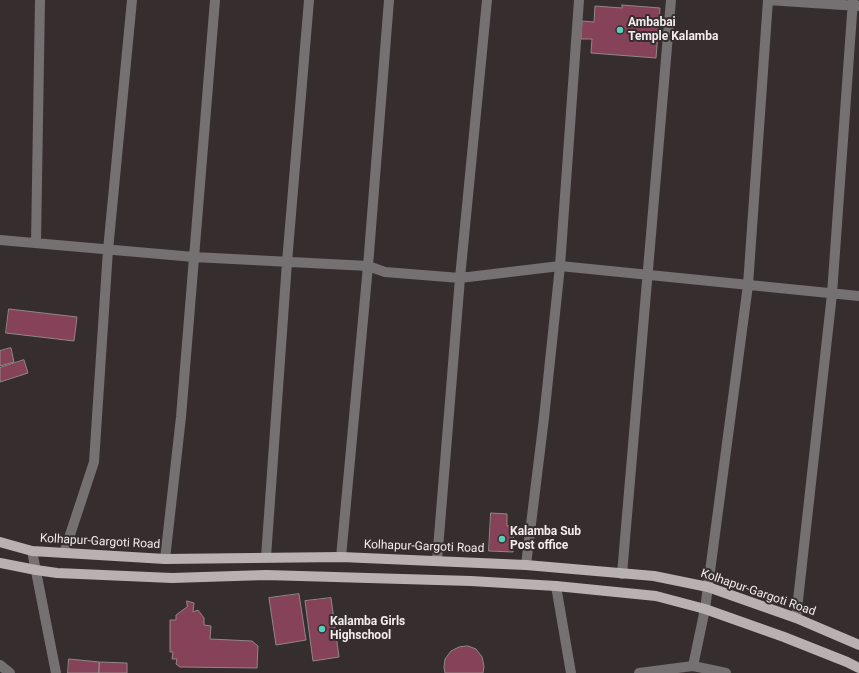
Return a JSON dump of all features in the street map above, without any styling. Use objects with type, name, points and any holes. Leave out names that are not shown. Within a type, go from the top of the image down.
[{"type":"main road","name":"Kolhapur-Gargoti Road","points":[[0,542],[32,551],[165,559],[341,557],[526,565],[654,576],[708,587],[796,618],[859,644]]},
{"type":"main road","points":[[0,563],[36,570],[57,572],[172,578],[266,575],[344,576],[556,586],[656,596],[705,609],[784,637],[859,668]]},
{"type":"street","points":[[36,242],[40,0]]},
{"type":"street","points":[[64,553],[94,462],[108,250],[132,0]]},
{"type":"street","points":[[165,559],[181,417],[215,0]]},
{"type":"street","points":[[266,557],[287,262],[309,0]]},
{"type":"street","points":[[341,557],[368,266],[389,0]]},
{"type":"street","points":[[437,561],[460,278],[487,0]]},
{"type":"street","points":[[526,565],[544,418],[560,266],[579,0]]},
{"type":"street","points":[[622,574],[649,275],[671,0]]},
{"type":"street","points":[[693,666],[705,609],[748,285],[768,0],[855,4],[832,294],[796,618]]},
{"type":"street","points":[[0,240],[194,257],[368,266],[385,272],[460,278],[560,266],[859,296]]},
{"type":"street","points":[[32,551],[56,673]]},
{"type":"street","points":[[556,586],[571,673]]},
{"type":"street","points":[[0,664],[10,673]]},
{"type":"street","points":[[639,673],[693,666],[726,673]]},
{"type":"building","name":"Ambabai Temple Kalamba","points":[[622,5],[660,8],[656,58],[591,53],[592,39],[581,39],[582,21],[594,22],[595,6],[622,8]]},
{"type":"building","points":[[9,309],[77,317],[74,341],[6,333]]},
{"type":"building","points":[[11,348],[14,362],[0,366],[0,351]]},
{"type":"building","points":[[24,360],[28,373],[0,382],[0,368]]},
{"type":"building","name":"Kalamba Sub Post office","points":[[491,513],[507,514],[507,526],[514,526],[513,552],[489,551]]},
{"type":"building","points":[[299,594],[306,640],[276,645],[269,598]]},
{"type":"building","name":"Kalamba Girls Highschool","points":[[331,598],[339,657],[313,661],[305,601]]},
{"type":"building","points":[[187,601],[194,603],[193,612],[198,610],[204,618],[204,625],[211,626],[210,639],[252,641],[258,646],[257,668],[180,667],[176,664],[177,659],[172,659],[173,652],[170,652],[170,620],[176,620],[176,615],[187,607]]},
{"type":"building","points":[[468,646],[476,649],[482,657],[484,666],[483,673],[445,673],[445,659],[451,651],[459,647]]},
{"type":"building","points":[[69,659],[99,662],[99,673],[68,673]]},
{"type":"building","points":[[100,662],[127,663],[127,673],[99,673]]},
{"type":"place","name":"Ambabai Temple Kalamba","points":[[620,30]]},
{"type":"place","name":"Kalamba Sub Post office","points":[[502,539]]},
{"type":"place","name":"Kalamba Girls Highschool","points":[[322,629]]}]
